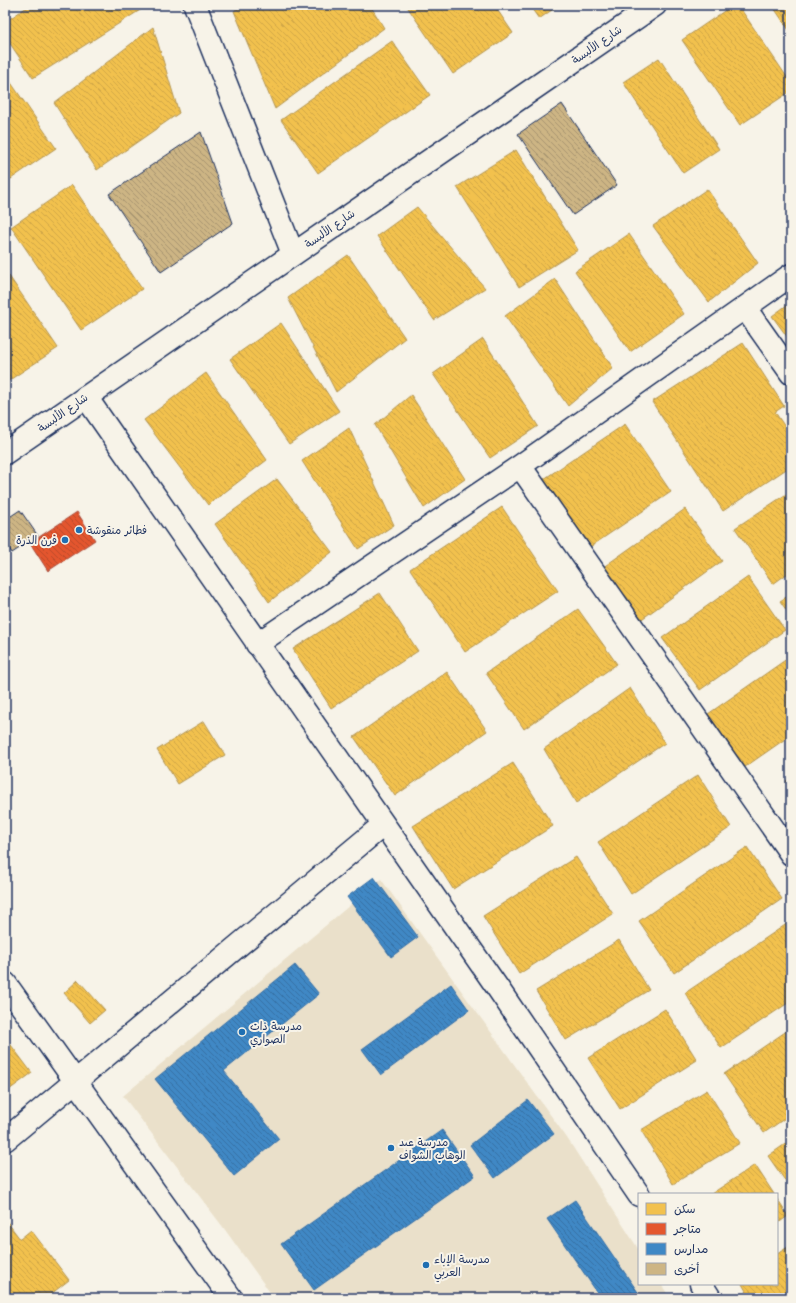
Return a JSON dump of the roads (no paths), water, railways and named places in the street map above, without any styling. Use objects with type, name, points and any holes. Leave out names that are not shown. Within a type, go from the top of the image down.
[{"type":"street","points":[[195,5],[293,254]]},
{"type":"street","name":"شارع الألبسة","points":[[5,452],[655,5]]},
{"type":"street","points":[[257,644],[520,466],[791,275]]},
{"type":"street","points":[[745,308],[791,373]]},
{"type":"street","points":[[86,397],[547,1060],[638,1194]]},
{"type":"street","points":[[520,466],[791,854]]},
{"type":"street","points":[[5,1140],[383,825]]},
{"type":"street","points":[[5,983],[231,1298]]},
{"type":"street","points":[[702,1285],[710,1298]]},
{"type":"place","name":"فطائر منقوشة","points":[[79,530]]},
{"type":"place","name":"فرن الذرة","points":[[65,540]]},
{"type":"place","name":"مدرسة ذات الصواري","points":[[242,1032]]},
{"type":"place","name":"مدرسة عبد الوهاب الشواف","points":[[391,1148]]},
{"type":"place","name":"مدرسة الإباء العربي","points":[[426,1265]]}]
